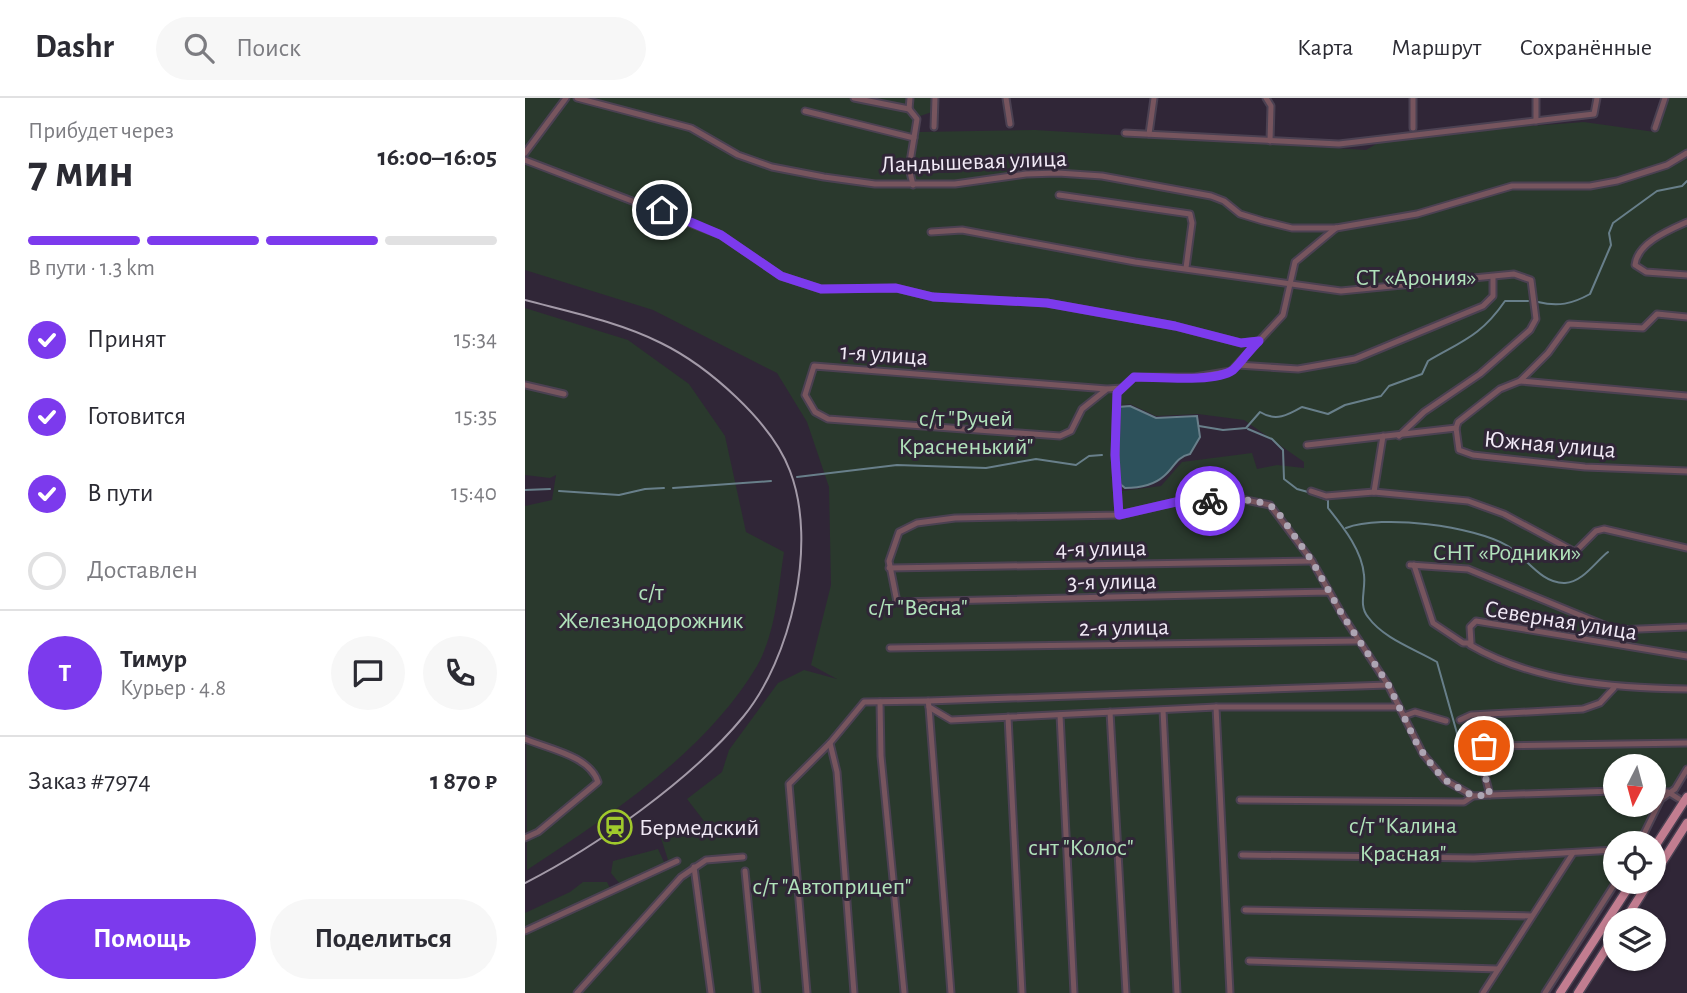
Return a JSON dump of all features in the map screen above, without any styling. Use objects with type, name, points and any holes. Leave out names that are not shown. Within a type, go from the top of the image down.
[{"type":"main road","points":[[1665,831],[1685,799]]},
{"type":"main road","points":[[1666,856],[1687,823]]},
{"type":"main road","points":[[1560,993],[1624,894]]},
{"type":"main road","points":[[1578,993],[1603,954]]},
{"type":"street","points":[[525,153],[566,98]]},
{"type":"street","name":"Ландышевая улица","points":[[577,98],[691,128],[738,155],[772,167],[875,184],[955,184],[1026,174],[1101,176],[1211,196],[1224,201],[1241,214],[1292,228],[1336,229],[1417,214],[1512,186],[1590,186],[1617,181],[1667,164],[1687,153]]},
{"type":"street","points":[[854,98],[909,109],[917,119],[909,168],[913,185]]},
{"type":"street","points":[[909,109],[910,98]]},
{"type":"street","points":[[934,127],[935,98]]},
{"type":"street","points":[[1006,98],[1010,124]]},
{"type":"street","points":[[1149,134],[1154,98]]},
{"type":"street","points":[[1266,98],[1271,106],[1270,141]]},
{"type":"street","points":[[1413,98],[1413,128]]},
{"type":"street","points":[[1536,98],[1536,121]]},
{"type":"street","points":[[1125,133],[1339,144],[1594,114],[1597,98]]},
{"type":"street","points":[[1655,128],[1665,98]]},
{"type":"street","name":"Ландышевая улица","points":[[806,111],[914,138]]},
{"type":"street","points":[[525,160],[721,235],[781,276],[821,289],[896,288],[933,297],[1047,303],[1175,326],[1241,343],[1259,341]]},
{"type":"street","points":[[1059,195],[1190,214],[1192,223],[1186,268]]},
{"type":"street","points":[[1687,222],[1642,249],[1635,261],[1639,269],[1687,275]]},
{"type":"street","points":[[1119,515],[1115,455],[1117,393],[1134,377],[1224,374],[1238,365],[1242,356],[1283,315],[1295,262],[1336,229]]},
{"type":"street","points":[[931,232],[962,230],[1186,268],[1350,291],[1514,274],[1531,281],[1536,319],[1534,324],[1480,374],[1424,412],[1399,436]]},
{"type":"street","points":[[1238,365],[1298,369],[1355,359],[1483,306],[1493,296],[1493,277]]},
{"type":"street","points":[[1455,426],[1500,389],[1520,381],[1548,353],[1569,324],[1643,328],[1657,314],[1687,317]]},
{"type":"street","name":"1-я улица","points":[[1107,389],[1082,409],[1070,431],[1061,436],[828,419],[815,412],[805,395],[814,366],[1122,388]]},
{"type":"street","points":[[1520,381],[1687,396]]},
{"type":"street","points":[[525,385],[564,394]]},
{"type":"street","name":"Южная улица","points":[[1307,445],[1399,436],[1455,426],[1459,450],[1473,455],[1585,467],[1687,471]]},
{"type":"street","points":[[1374,492],[1383,436]]},
{"type":"street","points":[[1311,491],[1326,496],[1374,492],[1468,501],[1504,514],[1576,552],[1597,531],[1604,529],[1687,548]]},
{"type":"street","points":[[889,568],[899,532],[917,523],[955,518],[1119,515],[1176,502],[1241,499],[1263,502],[1275,508],[1312,561],[1358,641],[1388,684],[1418,746],[1445,780],[1473,796]]},
{"type":"street","name":"4-я улица","points":[[889,568],[1312,561]]},
{"type":"street","name":"Северная улица","points":[[1687,627],[1616,630],[1468,569],[1412,565],[1433,623],[1441,631],[1470,645],[1470,627],[1476,621],[1687,656]]},
{"type":"street","name":"3-я улица","points":[[889,568],[897,601],[1329,592]]},
{"type":"street","name":"2-я улица","points":[[890,648],[1358,641]]},
{"type":"street","points":[[1470,645],[1501,663],[1614,688],[1687,689]]},
{"type":"street","points":[[807,993],[789,784],[830,743],[859,705],[880,702],[928,704],[1388,684]]},
{"type":"street","points":[[1460,720],[1471,715],[1583,709],[1600,703],[1614,688]]},
{"type":"street","points":[[880,702],[881,756],[904,992]]},
{"type":"street","points":[[928,704],[951,720],[1216,707],[1398,707]]},
{"type":"street","points":[[928,704],[951,993]]},
{"type":"street","points":[[1216,707],[1230,993]]},
{"type":"street","points":[[1163,710],[1177,993]]},
{"type":"street","points":[[1110,712],[1126,993]]},
{"type":"street","points":[[1404,716],[1415,712],[1445,721]]},
{"type":"street","points":[[1060,715],[1074,993]]},
{"type":"street","points":[[1008,717],[1021,993]]},
{"type":"street","points":[[525,739],[584,763],[595,772],[598,782],[538,832],[525,838]]},
{"type":"street","points":[[830,743],[837,772],[854,993]]},
{"type":"street","points":[[1490,795],[1479,752],[1484,746],[1687,743]]},
{"type":"street","points":[[1645,831],[1661,799],[1675,789],[1687,769]]},
{"type":"street","points":[[1240,800],[1464,802],[1473,796],[1603,791]]},
{"type":"street","points":[[1668,792],[1685,799]]},
{"type":"street","points":[[1242,855],[1474,858],[1603,851]]},
{"type":"street","points":[[1483,993],[1573,853]]},
{"type":"street","points":[[577,993],[681,877],[706,860],[743,857]]},
{"type":"street","points":[[525,931],[677,861]]},
{"type":"street","points":[[694,867],[711,993]]},
{"type":"street","points":[[745,872],[757,993]]},
{"type":"street","points":[[1545,993],[1608,894]]},
{"type":"street","points":[[1245,910],[1532,916]]},
{"type":"street","points":[[1249,961],[1498,968]]},
{"type":"green space","points":[[525,98],[932,98],[932,112],[920,116],[918,132],[1035,130],[1366,150],[1388,137],[1584,122],[1655,132],[1667,98],[1687,98],[1687,765],[1666,799],[1666,754],[1603,754],[1603,817],[1655,817],[1646,831],[1603,831],[1603,894],[1608,894],[1547,993],[525,993],[525,913],[570,892],[583,882],[607,882],[610,888],[620,884],[611,873],[613,861],[658,849],[664,862],[668,860],[661,838],[704,821],[687,799],[722,772],[729,750],[778,683],[804,670],[837,679],[811,665],[831,585],[829,487],[807,422],[777,373],[653,310],[525,270]],"holes":[[[1130,404],[1156,416],[1198,414],[1244,420],[1304,462],[1304,468],[1277,465],[1257,469],[1252,453],[1182,462],[1161,486],[1114,492],[1114,406]]]},
{"type":"green space","name":"с/т Железнодорожник","points":[[525,308],[628,340],[689,384],[725,436],[746,532],[784,552],[768,639],[757,666],[736,697],[684,754],[654,780],[590,828],[527,870],[525,506],[552,500],[556,475],[550,478],[525,475]]},
{"type":"water","points":[[1130,406],[1156,418],[1197,416],[1200,437],[1190,454],[1178,460],[1156,482],[1125,488],[1119,483],[1118,407]]},
{"type":"waterway","points":[[1538,302],[1565,304],[1590,294],[1611,245],[1609,233],[1613,223],[1657,191],[1682,186],[1687,181]]},
{"type":"waterway","points":[[1199,426],[1223,430],[1246,428],[1260,412],[1277,417],[1302,407],[1328,414],[1345,405],[1381,396],[1389,386],[1422,374],[1428,361],[1479,330],[1505,301],[1528,301]]},
{"type":"waterway","points":[[1248,429],[1272,439],[1283,450],[1284,479],[1297,489],[1308,492]]},
{"type":"waterway","points":[[797,477],[897,465],[986,468],[1036,459],[1076,465],[1089,456],[1102,455]]},
{"type":"waterway","points":[[673,488],[771,481]]},
{"type":"waterway","points":[[559,491],[619,495],[664,488]]},
{"type":"waterway","points":[[525,490],[550,489]]},
{"type":"waterway","points":[[1320,497],[1328,500],[1328,508],[1351,539],[1360,557],[1364,575],[1363,607],[1368,617],[1391,637],[1437,662],[1460,744]]},
{"type":"waterway","points":[[1346,528],[1362,524],[1404,522],[1473,533],[1508,546],[1541,575],[1565,583],[1583,575],[1608,552]]},
{"type":"railway","points":[[525,300],[594,318],[645,336],[679,353],[718,381],[754,415],[781,452],[790,471],[798,500],[801,532],[795,600],[786,633],[775,664],[760,693],[743,717],[697,764],[641,810],[582,851],[525,883]]},
{"type":"way so far","points":[[1210,501],[1254,500],[1275,508],[1312,561],[1358,641],[1388,684],[1423,754],[1445,780],[1473,796],[1490,795],[1479,752],[1484,746]]},
{"type":"place","name":"Бермедский","points":[[615,827]]},
{"type":"route","points":[[662,210],[721,235],[781,276],[821,289],[896,288],[933,297],[977,297],[1047,303],[1175,326],[1241,343],[1259,341],[1242,356],[1238,365],[1224,374],[1134,377],[1117,393],[1115,455],[1119,515],[1176,502],[1210,501]]},
{"type":"park label","name":"СТ «Арония»","points":[[1416,277]]},
{"type":"park label","name":"с/т \"Ручей Красненький\"","points":[[966,432]]},
{"type":"park label","name":"СНТ «Родники»","points":[[1507,552]]},
{"type":"park label","name":"с/т \"Весна\"","points":[[918,607]]},
{"type":"park label","name":"с/т \"Калина Красная\"","points":[[1403,839]]},
{"type":"park label","name":"снт \"Колос\"","points":[[1081,847]]},
{"type":"park label","name":"с/т \"Автоприцеп\"","points":[[832,886]]}]
